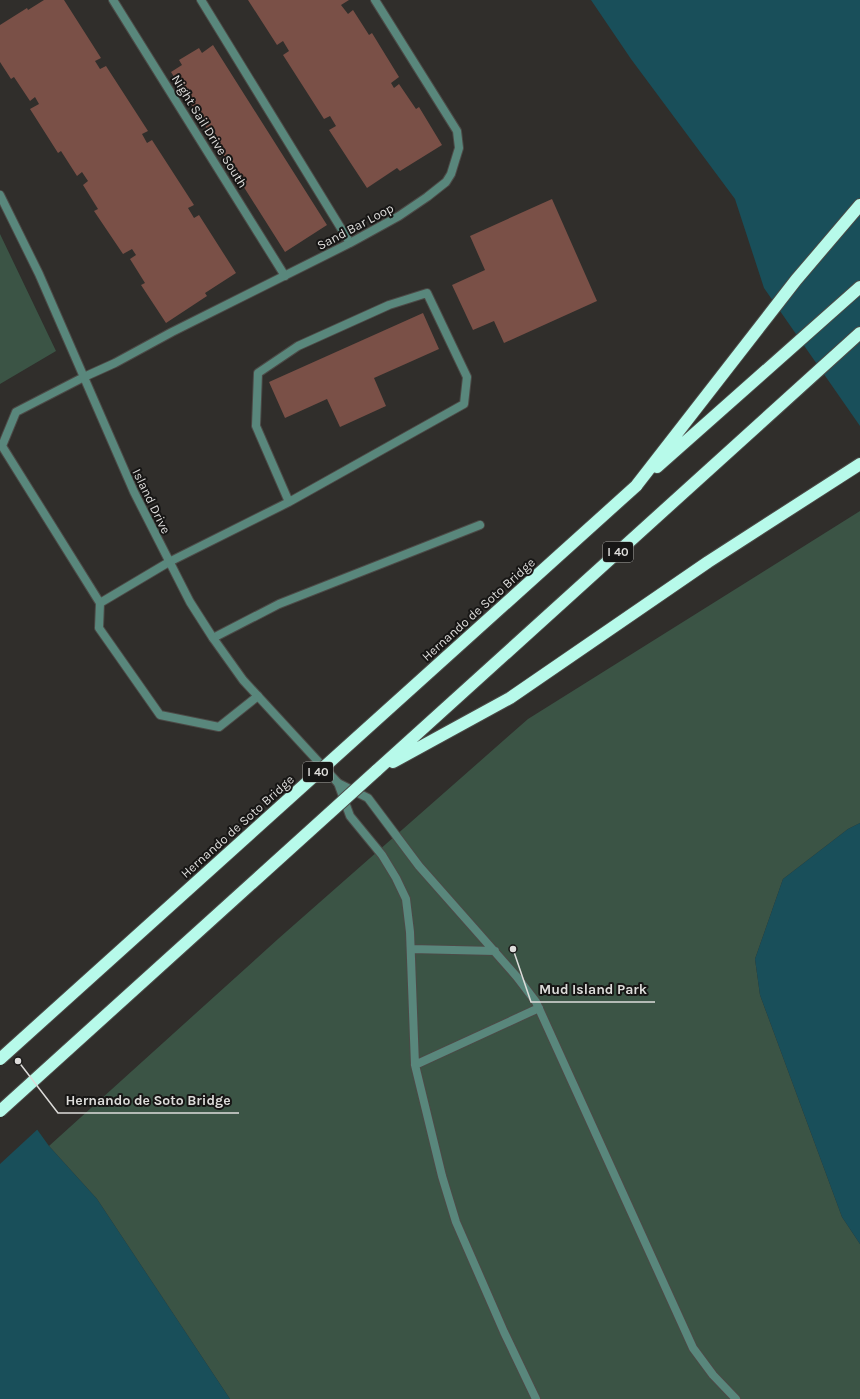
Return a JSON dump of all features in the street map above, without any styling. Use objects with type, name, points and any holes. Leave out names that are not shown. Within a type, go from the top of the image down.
[{"type":"highway","points":[[636,486],[796,280],[860,205]]},
{"type":"highway","name":"I 40","points":[[636,486],[860,287]]},
{"type":"highway","name":"I 40","points":[[0,1111],[860,333]]},
{"type":"highway","points":[[376,771],[510,698],[708,562],[860,464]]},
{"type":"highway","name":"Hernando de Soto Bridge","points":[[0,1059],[636,486]]},
{"type":"street","name":"Night Sail Drive South","points":[[113,0],[286,276]]},
{"type":"street","points":[[201,0],[350,243]]},
{"type":"street","name":"Sand Bar Loop","points":[[100,603],[2,446],[16,412],[84,377],[116,363],[172,332],[350,243],[398,216],[440,188],[446,182],[451,174],[459,148],[457,131],[375,0]]},
{"type":"street","name":"Island Drive","points":[[0,196],[39,274],[134,492],[190,602],[213,638],[243,680],[338,783]]},
{"type":"street","points":[[258,696],[219,727],[160,716],[99,628],[100,603],[169,562],[290,502],[464,404],[467,377],[427,293],[390,305],[298,346],[258,373],[256,426],[290,502]]},
{"type":"street","points":[[213,638],[279,604],[480,525]]},
{"type":"street","points":[[338,783],[350,816],[382,855],[400,885],[406,899],[411,949],[415,1065],[442,1176],[456,1222],[504,1332],[536,1399]]},
{"type":"street","points":[[338,783],[368,798],[419,866],[517,977],[536,1002],[693,1348],[713,1375],[736,1399]]},
{"type":"street","points":[[411,949],[494,952]]},
{"type":"street","points":[[415,1065],[539,1008]]},
{"type":"green space","points":[[0,234],[56,351],[0,384]]},
{"type":"green space","points":[[860,511],[860,823],[848,829],[783,879],[755,959],[760,995],[842,1217],[860,1244],[860,1399],[230,1399],[97,1199],[49,1146],[278,939],[528,719]]},
{"type":"water","points":[[591,0],[860,0],[860,426],[764,288],[735,199],[631,59]]},
{"type":"water","points":[[860,823],[860,1244],[842,1217],[760,995],[755,959],[783,879],[848,829]]},
{"type":"water","points":[[0,1078],[49,1146],[97,1199],[230,1399],[0,1399]]},
{"type":"pier","points":[[0,1076],[39,1128],[0,1164]]},
{"type":"building","points":[[44,0],[64,0],[101,58],[95,61],[100,69],[106,66],[148,131],[142,134],[147,143],[152,140],[194,205],[188,208],[194,218],[199,215],[236,273],[205,293],[207,296],[166,323],[141,285],[145,283],[130,259],[136,255],[132,249],[123,254],[94,211],[98,209],[83,185],[88,181],[82,172],[77,176],[61,151],[58,153],[30,109],[39,104],[35,97],[30,101],[14,77],[11,79],[0,62],[0,25],[27,8],[28,10]]},
{"type":"building","points":[[248,0],[349,0],[341,5],[348,14],[353,10],[369,35],[372,33],[399,77],[391,83],[394,88],[399,84],[416,109],[419,107],[442,145],[400,171],[397,168],[367,188],[329,130],[336,126],[330,116],[324,119],[283,55],[289,51],[283,41],[277,45]]},
{"type":"building","points":[[213,45],[327,225],[285,252],[171,72],[182,65],[179,60],[199,48],[202,53]]},
{"type":"building","points":[[552,199],[597,301],[504,343],[494,321],[473,330],[452,285],[485,270],[470,236]]},
{"type":"building","points":[[423,313],[439,349],[374,378],[386,406],[340,427],[327,399],[285,418],[269,382]]},
{"type":"place","name":"Mud Island Park","points":[[513,949]]},
{"type":"place","name":"Hernando de Soto Bridge","points":[[18,1061]]}]
